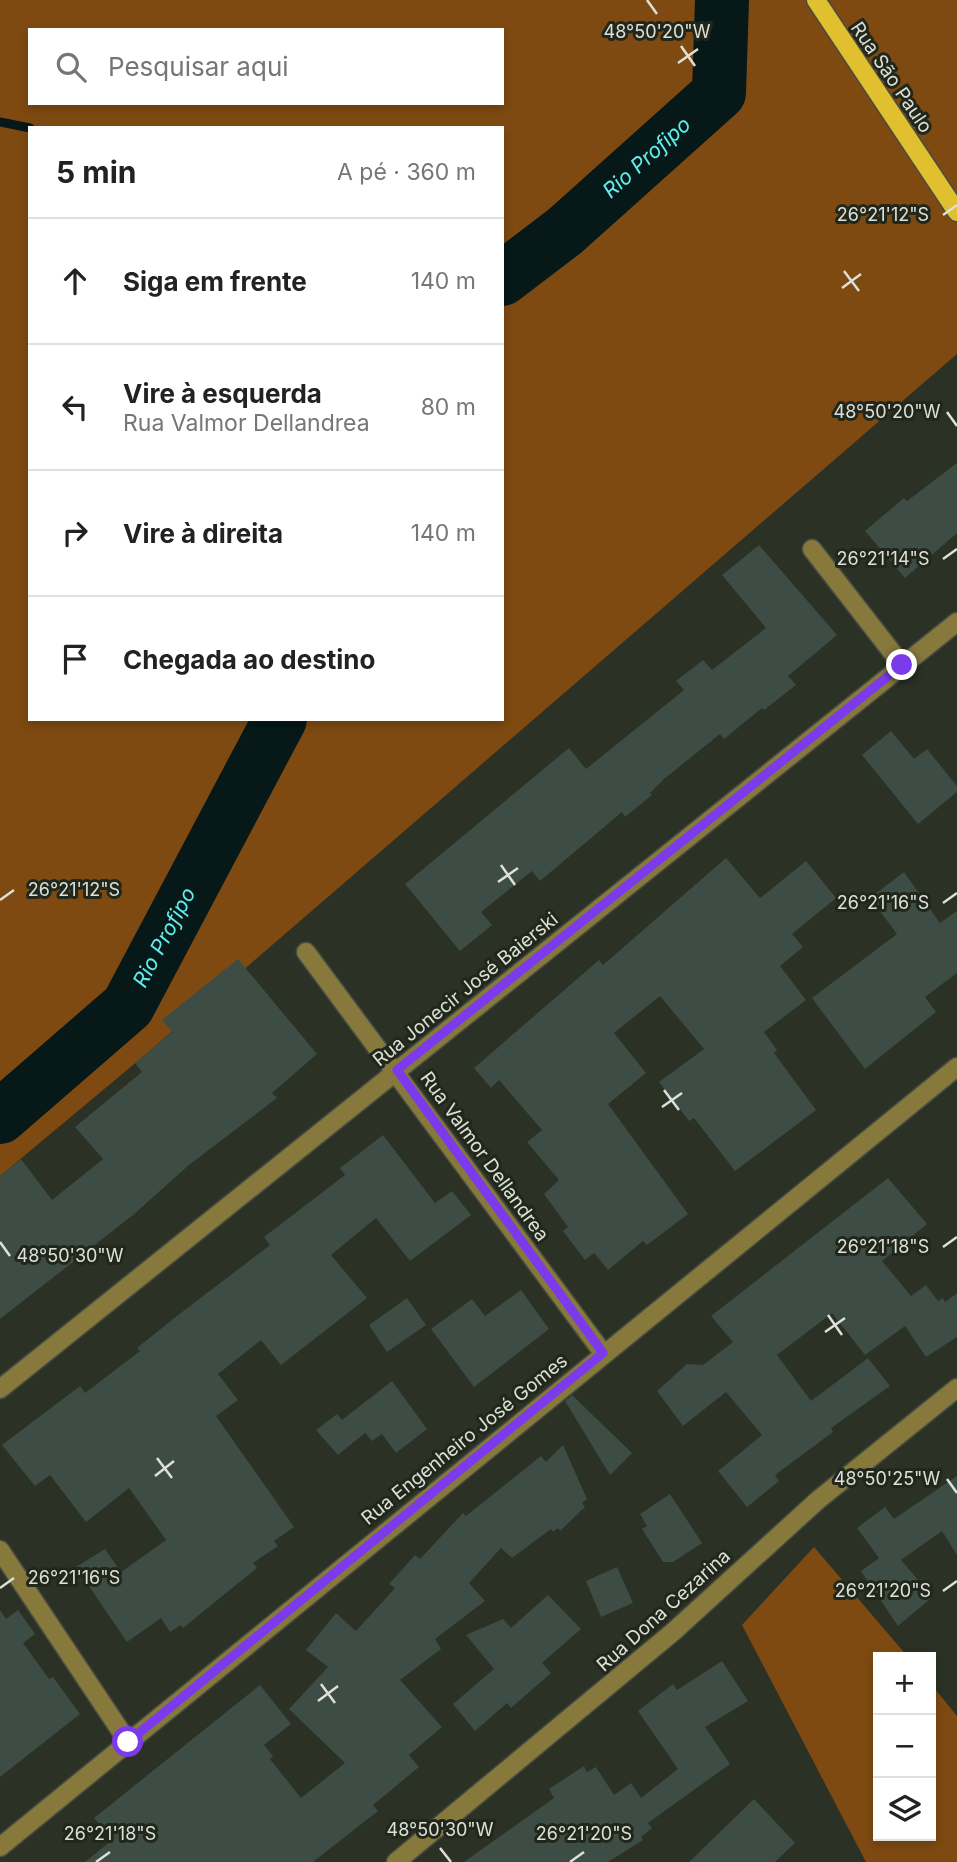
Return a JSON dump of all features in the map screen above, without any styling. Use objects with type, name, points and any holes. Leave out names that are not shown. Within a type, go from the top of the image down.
[{"type":"main road","name":"Rua São Paulo","points":[[816,0],[957,212]]},
{"type":"street","points":[[812,549],[902,665]]},
{"type":"street","name":"Rua Jonecir José Baierski","points":[[0,1389],[957,622]]},
{"type":"street","name":"Rua Valmor Dellandrea","points":[[306,952],[397,1070],[603,1353]]},
{"type":"street","name":"Rua Engenheiro José Gomes","points":[[0,1847],[957,1067]]},
{"type":"street","name":"Rua Dona Cezarina","points":[[396,1862],[673,1632],[818,1500],[957,1388]]},
{"type":"street","points":[[0,1550],[128,1742]]},
{"type":"shaded area","points":[[0,0],[957,0],[957,354],[139,1060],[0,1176]]},
{"type":"shaded area","points":[[814,1547],[904,1652],[873,1652],[873,1841],[936,1841],[936,1690],[957,1716],[957,1862],[866,1862],[742,1625]]},
{"type":"building","points":[[957,463],[957,533],[905,578],[865,531],[904,498],[907,501]]},
{"type":"building","points":[[759,545],[837,635],[788,676],[796,685],[764,710],[762,708],[724,739],[720,734],[664,779],[650,793],[652,795],[625,817],[622,812],[540,881],[532,871],[481,912],[492,925],[460,951],[405,884],[569,748],[586,769],[684,690],[676,681],[703,660],[712,670],[766,628],[722,575]]},
{"type":"building","points":[[891,731],[914,759],[927,749],[957,786],[957,792],[918,824],[862,755]]},
{"type":"building","points":[[726,858],[760,898],[806,861],[836,898],[792,934],[803,947],[780,966],[806,1000],[764,1032],[777,1050],[774,1053],[816,1110],[735,1171],[694,1118],[689,1121],[659,1082],[704,1049],[660,996],[614,1033],[646,1073],[608,1104],[688,1214],[647,1245],[643,1241],[608,1270],[594,1253],[585,1260],[563,1231],[568,1227],[544,1194],[559,1180],[527,1142],[542,1130],[499,1080],[491,1088],[474,1068],[599,960],[603,965]]},
{"type":"building","points":[[904,872],[940,923],[957,911],[957,973],[925,997],[936,1012],[865,1069],[812,998],[897,934],[870,898]]},
{"type":"building","points":[[238,959],[317,1054],[272,1093],[277,1098],[189,1165],[133,1215],[0,1319],[0,1176],[21,1159],[52,1200],[103,1159],[75,1127],[142,1072],[135,1063],[172,1032],[162,1020]]},
{"type":"building","points":[[383,1135],[435,1203],[452,1191],[471,1215],[410,1261],[376,1218],[331,1255],[367,1298],[281,1365],[261,1340],[218,1374],[238,1400],[216,1416],[294,1527],[274,1541],[278,1546],[253,1563],[257,1568],[183,1628],[181,1625],[170,1632],[161,1618],[127,1642],[76,1567],[105,1549],[121,1572],[166,1540],[129,1488],[86,1522],[50,1475],[35,1486],[2,1445],[80,1386],[85,1393],[140,1351],[137,1348],[270,1245],[264,1237],[345,1175],[340,1168]]},
{"type":"building","points":[[888,1178],[927,1224],[882,1261],[911,1296],[926,1285],[938,1301],[943,1298],[945,1302],[957,1293],[957,1337],[926,1357],[905,1326],[865,1355],[832,1313],[777,1355],[811,1401],[868,1358],[890,1386],[831,1428],[833,1432],[775,1475],[779,1481],[747,1507],[718,1471],[762,1435],[726,1392],[683,1426],[657,1391],[687,1364],[703,1365],[733,1342],[711,1316]]},
{"type":"building","points":[[521,1290],[549,1329],[474,1387],[431,1329],[472,1299],[485,1316]]},
{"type":"building","points":[[407,1298],[426,1325],[387,1352],[369,1325]]},
{"type":"building","points":[[392,1381],[427,1429],[396,1453],[382,1434],[372,1441],[365,1433],[338,1455],[316,1430],[337,1414],[342,1420]]},
{"type":"building","points":[[572,1395],[632,1453],[610,1475],[565,1401]]},
{"type":"building","points":[[563,1445],[587,1499],[582,1503],[585,1507],[560,1531],[558,1528],[553,1532],[551,1529],[512,1558],[501,1548],[469,1583],[485,1601],[435,1639],[441,1649],[400,1680],[442,1727],[409,1755],[419,1767],[373,1805],[378,1811],[313,1862],[85,1862],[112,1840],[94,1818],[260,1685],[291,1724],[264,1745],[273,1756],[270,1759],[301,1798],[345,1763],[289,1709],[328,1667],[306,1650],[336,1613],[356,1631],[395,1588],[389,1584],[415,1555],[420,1559],[463,1513],[466,1516],[541,1456],[546,1462]]},
{"type":"building","points":[[957,1476],[957,1555],[942,1531],[901,1560],[920,1582],[917,1585],[930,1599],[898,1626],[861,1571],[879,1558],[857,1528],[885,1507],[894,1519]]},
{"type":"building","points":[[670,1494],[702,1543],[673,1562],[663,1562],[642,1529],[647,1526],[640,1514]]},
{"type":"building","points":[[617,1567],[633,1603],[601,1617],[586,1581]]},
{"type":"building","points":[[548,1595],[581,1629],[542,1663],[551,1673],[511,1708],[507,1703],[475,1731],[453,1704],[494,1669],[466,1635],[503,1619],[511,1628]]},
{"type":"building","points":[[0,1610],[6,1619],[18,1610],[35,1634],[23,1643],[49,1679],[53,1677],[80,1714],[0,1777]]},
{"type":"building","points":[[722,1661],[748,1701],[705,1727],[730,1764],[648,1823],[652,1828],[641,1837],[643,1840],[608,1862],[464,1862],[554,1798],[549,1789],[584,1766],[587,1772],[596,1767],[614,1795],[631,1783],[641,1798],[678,1769],[638,1711],[673,1684],[677,1690]]},
{"type":"building","points":[[754,1799],[795,1843],[775,1862],[689,1862]]},
{"type":"waterway","name":"Rio Profipo","points":[[504,277],[565,231],[719,93],[722,0]]},
{"type":"waterway","points":[[0,122],[28,128]]},
{"type":"waterway","name":"Rio Profipo","points":[[0,1117],[128,1006],[279,721]]},
{"type":"route","points":[[128,1742],[603,1353],[397,1070],[902,665]]}]
